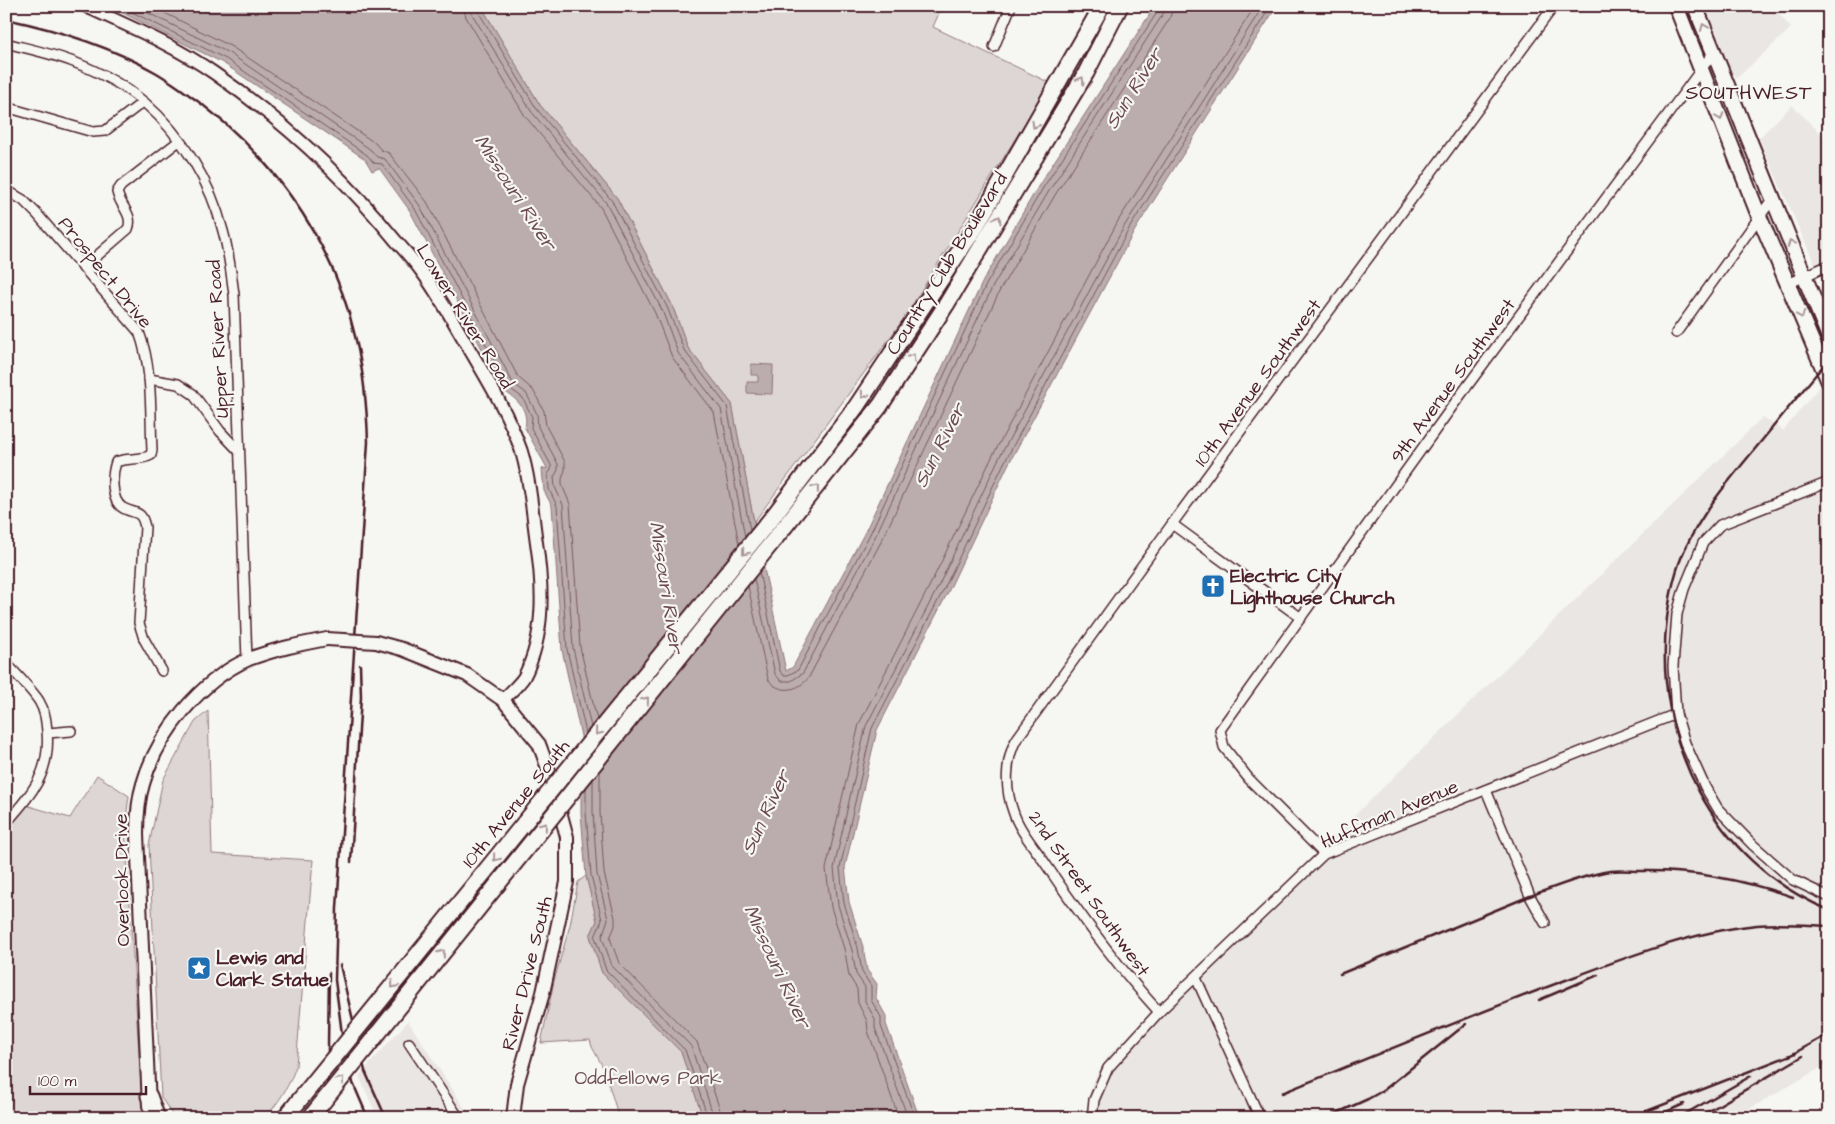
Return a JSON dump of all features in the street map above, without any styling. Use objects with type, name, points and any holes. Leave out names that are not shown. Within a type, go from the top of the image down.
[{"type":"highway","name":"Country Club Boulevard","points":[[776,514],[856,407],[976,228],[1102,6]]},
{"type":"highway","name":"Country Club Boulevard","points":[[785,526],[880,406],[946,305],[1086,73],[1120,6]]},
{"type":"highway","name":"10th Avenue South","points":[[285,1118],[776,514]]},
{"type":"highway","name":"10th Avenue South","points":[[310,1118],[785,526]]},
{"type":"highway","points":[[149,1096],[157,1118]]},
{"type":"main road","points":[[1676,6],[1759,216],[1829,382]]},
{"type":"main road","points":[[1695,6],[1829,337]]},
{"type":"main road","name":"Overlook Drive","points":[[149,1118],[137,842],[138,806],[142,784],[151,762],[177,717],[199,694],[222,676],[247,660],[290,646],[328,639],[376,642],[402,649],[467,675],[503,700],[539,744],[550,771],[567,837]]},
{"type":"main road","name":"River Drive South","points":[[513,1118],[517,1084],[543,993],[567,882],[567,837]]},
{"type":"street","name":"Lower River Road","points":[[85,6],[179,52],[213,72],[267,113],[338,176],[381,222],[422,272],[456,326],[500,402],[521,450],[528,478],[541,574],[540,627],[531,658],[523,679],[503,700]]},
{"type":"street","points":[[994,47],[1011,6]]},
{"type":"street","name":"10th Avenue Southwest","points":[[1007,786],[1010,756],[1016,740],[1172,524],[1554,6]]},
{"type":"street","name":"Upper River Road","points":[[6,43],[75,63],[120,86],[144,102],[164,121],[179,141],[195,164],[213,200],[223,228],[234,294],[247,660]]},
{"type":"street","name":"9th Avenue Southwest","points":[[1324,854],[1249,778],[1224,747],[1220,730],[1454,404],[1714,52]]},
{"type":"street","points":[[6,107],[93,132],[105,131],[144,102]]},
{"type":"street","points":[[83,268],[128,229],[130,217],[118,199],[117,192],[121,186],[179,141]]},
{"type":"street","name":"Prospect Drive","points":[[6,190],[23,200],[37,214],[139,332],[145,349],[149,379],[151,455],[145,458],[123,459],[116,462],[114,469],[114,493],[122,507],[140,514],[143,518],[145,528],[139,623],[144,639],[162,671]]},
{"type":"street","points":[[1676,333],[1773,198]]},
{"type":"street","points":[[1788,284],[1829,265]]},
{"type":"street","points":[[149,379],[178,384],[193,394],[220,431],[239,451]]},
{"type":"street","points":[[1829,482],[1720,525],[1703,543],[1684,589],[1677,614],[1673,666],[1676,714],[1689,751],[1718,809],[1753,845],[1793,880],[1829,897]]},
{"type":"street","points":[[1172,524],[1301,618]]},
{"type":"street","points":[[6,823],[38,784],[46,763],[49,745],[46,717],[39,701],[8,670]]},
{"type":"street","name":"Huffman Avenue","points":[[1092,1118],[1094,1100],[1108,1068],[1159,1012],[1324,854],[1676,714]]},
{"type":"street","points":[[48,733],[71,731]]},
{"type":"street","name":"2nd Street Southwest","points":[[1007,786],[1013,813],[1056,880],[1132,983],[1159,1012]]},
{"type":"street","points":[[1486,790],[1530,896],[1545,923]]},
{"type":"street","points":[[1196,978],[1260,1118]]},
{"type":"street","points":[[409,1043],[459,1118]]},
{"type":"shaded area","points":[[1695,6],[1772,6],[1791,28],[1737,78],[1714,52]]},
{"type":"shaded area","points":[[1792,105],[1822,135],[1829,139],[1829,296],[1759,138]]},
{"type":"shaded area","points":[[1827,377],[1829,382],[1829,1063],[1733,1118],[1085,1118],[1092,1083],[1109,1055],[1763,417],[1783,431]]},
{"type":"shaded area","points":[[408,1021],[471,1118],[378,1118],[359,1076]]},
{"type":"green space","points":[[481,6],[942,6],[933,27],[1050,83],[903,320],[754,522],[732,404],[688,348],[672,305],[617,198],[540,105]]},
{"type":"green space","points":[[208,711],[212,854],[313,860],[296,1066],[284,1093],[265,1118],[174,1118],[161,1097],[149,845],[163,780],[195,722]]},
{"type":"green space","points":[[97,775],[129,796],[125,826],[143,1118],[6,1118],[6,823],[22,804],[70,818]]},
{"type":"green space","name":"Oddfellows Park","points":[[586,876],[597,921],[590,936],[602,973],[681,1052],[703,1118],[619,1118],[604,1069],[590,1040],[541,1043],[554,981],[570,925],[578,882]]},
{"type":"water","points":[[109,6],[481,6],[540,105],[617,198],[672,305],[688,348],[732,404],[754,522],[786,671],[793,667],[865,532],[983,281],[1039,185],[1155,6],[1277,6],[1135,230],[1008,465],[948,592],[877,730],[845,867],[849,902],[863,947],[867,970],[877,984],[876,998],[886,1016],[886,1024],[921,1118],[703,1118],[681,1052],[602,973],[590,936],[597,921],[586,876],[581,813],[581,736],[562,650],[552,506],[544,491],[542,469],[547,468],[525,428],[524,411],[514,398],[504,391],[410,211],[379,168],[372,171],[365,159],[223,63]]},
{"type":"water","points":[[751,364],[773,365],[772,394],[747,393],[747,382],[758,382],[758,375],[751,375]]},
{"type":"railway","points":[[6,19],[45,28],[120,54],[162,76],[212,112],[268,167],[292,198],[313,231],[331,266],[345,302],[361,366],[368,442],[337,908],[335,980],[342,1034],[353,1083],[368,1118]]},
{"type":"railway","points":[[1829,359],[1728,481],[1692,535],[1678,565],[1671,591],[1667,618],[1665,663],[1670,708],[1681,751],[1699,791],[1723,829],[1753,861],[1788,889],[1829,910]]},
{"type":"railway","points":[[351,862],[361,697],[360,665]]},
{"type":"railway","points":[[1340,974],[1530,896],[1580,878],[1610,871],[1660,871],[1699,874],[1737,881],[1793,897]]},
{"type":"railway","points":[[1282,1093],[1539,990],[1674,942],[1757,925],[1829,926]]},
{"type":"railway","points":[[340,965],[365,1071],[386,1118]]},
{"type":"railway","points":[[327,1118],[329,973]]},
{"type":"railway","points":[[1539,1000],[1598,975]]},
{"type":"railway","points":[[1326,1118],[1384,1090],[1466,1024]]},
{"type":"railway","points":[[1789,1056],[1829,1034]]},
{"type":"railway","points":[[1629,1118],[1796,1053]]},
{"type":"railway","points":[[1697,1118],[1803,1056]]},
{"type":"railway","points":[[1678,1118],[1751,1076]]},
{"type":"railway","points":[[1652,1118],[1684,1104]]},
{"type":"place","name":"Electric City Lighthouse Church","points":[[1213,586]]},
{"type":"place","name":"Lewis and Clark Statue","points":[[199,968]]},
{"type":"district","name":"SOUTHWEST","points":[[1749,92]]},
{"type":"water label","name":"Sun River","points":[[1133,88]]},
{"type":"water label","name":"Missouri River","points":[[516,192]]},
{"type":"water label","name":"Sun River","points":[[939,445]]},
{"type":"water label","name":"Missouri River","points":[[667,587]]},
{"type":"water label","name":"Sun River","points":[[765,812]]},
{"type":"water label","name":"Missouri River","points":[[778,966]]}]
